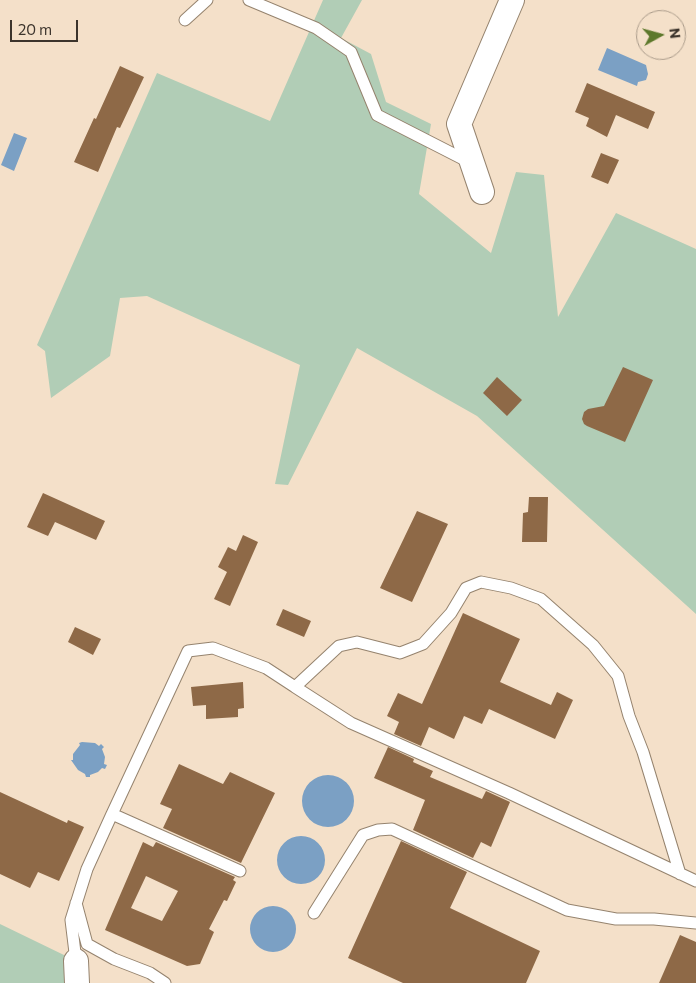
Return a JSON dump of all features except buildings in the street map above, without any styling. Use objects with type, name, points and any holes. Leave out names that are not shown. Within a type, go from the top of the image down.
[{"type":"street","points":[[482,192],[459,124],[512,0]]},
{"type":"lane","points":[[185,20],[207,0]]},
{"type":"lane","points":[[249,0],[316,28],[351,52],[377,115],[472,163]]},
{"type":"lane","points":[[296,687],[339,646],[357,642],[400,654],[423,644],[451,613],[466,588],[481,582],[511,588],[541,599],[593,645],[618,676],[680,874]]},
{"type":"lane","points":[[76,972],[71,920],[87,869],[188,651],[213,648],[266,668],[351,722],[509,793],[696,881]]},
{"type":"lane","points":[[112,814],[240,871]]},
{"type":"lane","points":[[314,913],[363,834],[392,829],[567,910],[616,919],[654,919],[696,923]]},
{"type":"lane","points":[[76,903],[87,944],[114,959],[150,973],[165,983]]},
{"type":"green space","points":[[323,0],[362,0],[341,38],[371,54],[386,102],[431,124],[419,194],[491,253],[516,172],[544,175],[558,317],[616,213],[696,249],[696,614],[477,416],[357,348],[288,485],[275,484],[300,365],[147,296],[120,298],[110,356],[51,398],[45,351],[37,345],[157,73],[270,121]]},
{"type":"green space","points":[[0,924],[66,956],[69,983],[0,983]]},
{"type":"water","points":[[607,48],[646,65],[648,74],[646,80],[638,82],[637,86],[598,70]]},
{"type":"water","points":[[14,133],[27,138],[14,171],[1,165]]},
{"type":"water","points":[[79,743],[95,743],[99,746],[101,744],[104,747],[102,749],[105,757],[104,764],[107,765],[105,769],[102,768],[90,775],[90,777],[86,777],[85,774],[78,770],[71,760],[73,760],[73,754],[80,745]]},
{"type":"water","points":[[328,775],[342,779],[350,787],[354,801],[350,815],[342,823],[328,827],[314,823],[306,815],[302,801],[306,787],[314,779]]},
{"type":"water","points":[[296,836],[306,836],[318,843],[325,855],[325,865],[318,877],[306,884],[296,884],[288,880],[281,873],[277,865],[277,855],[281,847],[288,840]]},
{"type":"water","points":[[273,906],[286,910],[292,916],[296,929],[292,942],[286,948],[273,952],[260,948],[254,942],[250,929],[254,916],[260,910]]}]
